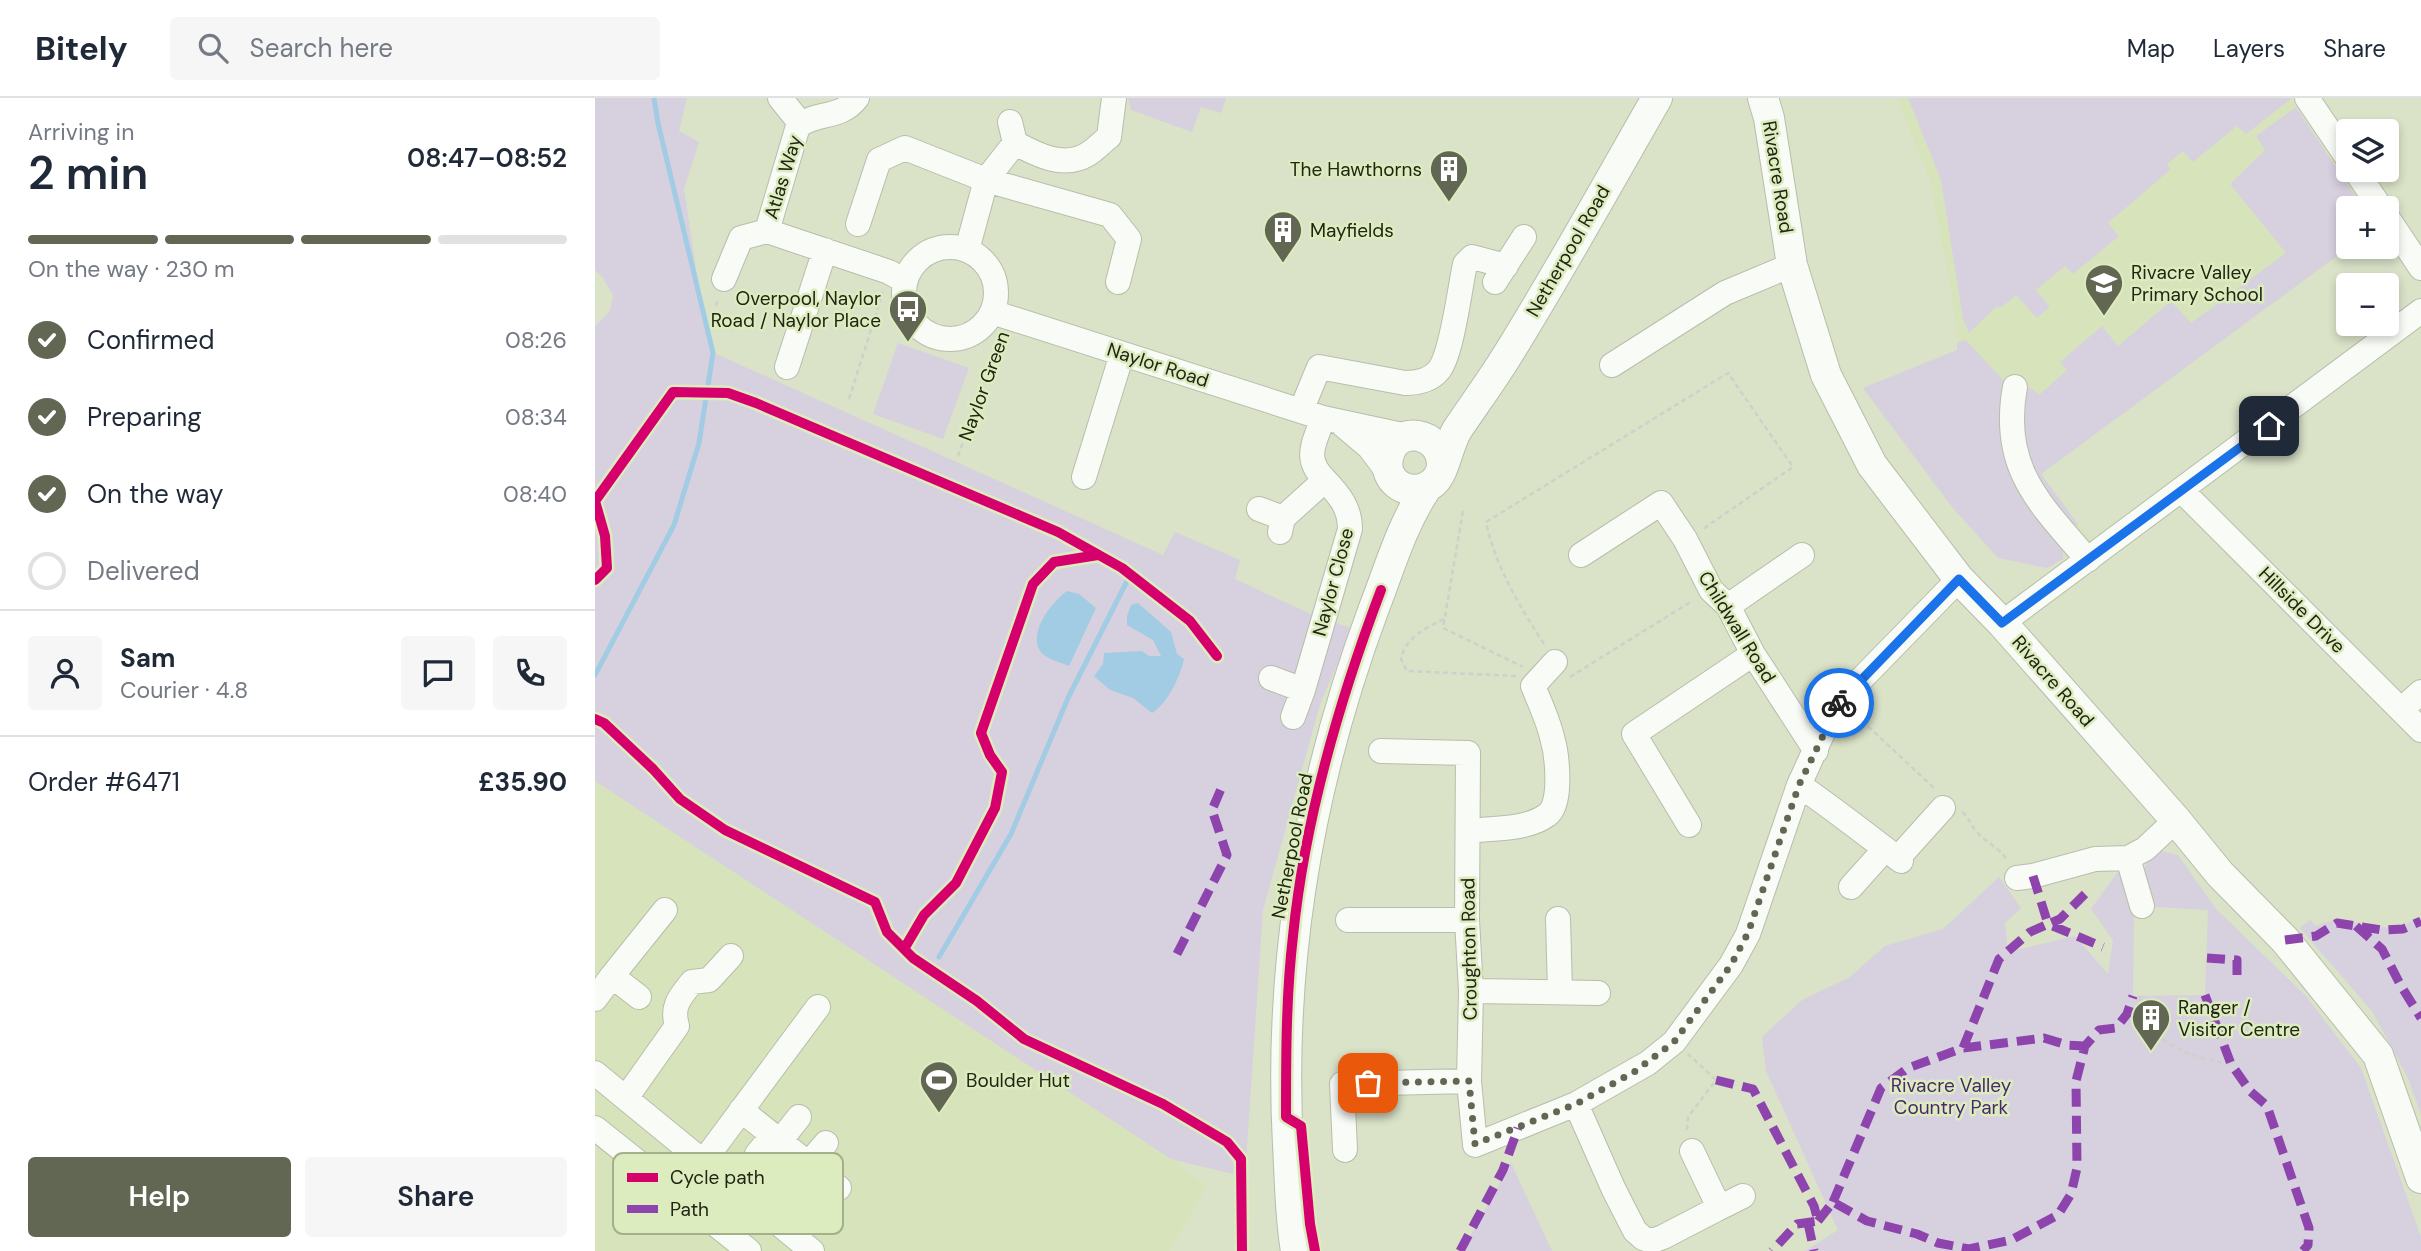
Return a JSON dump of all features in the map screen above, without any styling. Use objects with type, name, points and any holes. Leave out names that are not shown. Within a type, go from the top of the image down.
[{"type":"main road","name":"Netherpool Road","points":[[1296,1251],[1286,1117],[1286,1023],[1293,934],[1304,853],[1338,713],[1409,517],[1435,476],[1455,433],[1513,345],[1657,98]]},
{"type":"main road","name":"Rivacre Road","points":[[1763,98],[1769,118],[1792,265],[1826,375],[1872,465],[1959,579],[2002,623],[2176,820],[2220,874],[2285,940],[2378,1055],[2421,1178]]},
{"type":"main road","name":"Netherpool Road","points":[[1408,436],[1450,419],[1475,403]]},
{"type":"main road","points":[[1408,436],[1422,436],[1435,444],[1441,456],[1435,476],[1421,489],[1406,489],[1391,476],[1387,466],[1391,449],[1397,442],[1408,436]]},
{"type":"main road","name":"Netherpool Road","points":[[1391,476],[1396,548]]},
{"type":"street","name":"Atlas Way","points":[[780,98],[801,124]]},
{"type":"street","name":"Atlas Way","points":[[767,231],[798,126],[807,119],[836,114],[849,108],[857,98]]},
{"type":"street","points":[[724,279],[741,238],[767,231],[897,277],[922,256],[936,249],[952,247],[967,250],[986,180],[1012,133],[1041,157],[1067,161],[1087,155],[1109,136],[1114,98]]},
{"type":"street","points":[[2307,98],[2336,141]]},
{"type":"street","points":[[857,224],[879,160],[905,148],[986,180],[1110,215],[1129,239],[1118,282]]},
{"type":"street","points":[[2399,235],[2421,268]]},
{"type":"street","name":"Naylor Close","points":[[1293,717],[1350,529],[1346,506],[1340,495],[1316,472],[1311,456],[1322,418],[1319,367],[1405,383],[1416,383],[1433,376],[1447,354],[1465,264],[1472,257],[1501,274],[1524,237]]},
{"type":"street","points":[[787,367],[825,250]]},
{"type":"street","name":"Naylor Green","points":[[897,277],[907,312],[915,324],[927,334],[942,339],[957,339],[972,334],[1001,314],[992,276],[980,258],[967,250]]},
{"type":"street","points":[[1612,365],[1725,293],[1792,265]]},
{"type":"street","points":[[2002,623],[2421,311]]},
{"type":"street","name":"Naylor Road","points":[[1001,314],[1322,418],[1408,436]]},
{"type":"street","points":[[1094,470],[1122,354]]},
{"type":"street","points":[[2015,387],[2011,429],[2016,454],[2029,488],[2088,560]]},
{"type":"street","points":[[1322,418],[1369,447],[1391,476]]},
{"type":"street","points":[[1259,509],[1281,525],[1325,480]]},
{"type":"street","name":"Hillside Drive","points":[[2182,491],[2421,730]]},
{"type":"street","name":"Childwall Road","points":[[1581,555],[1661,503],[1685,539],[1711,590],[1728,606],[1753,654],[1816,751]]},
{"type":"street","points":[[1728,606],[1803,555]]},
{"type":"street","points":[[1743,1196],[1653,1246],[1635,1231],[1576,1104],[1648,1063],[1674,1042],[1731,965],[1748,933],[1799,785],[1835,706],[1959,579]]},
{"type":"street","points":[[1689,825],[1634,734],[1753,654]]},
{"type":"street","points":[[1468,831],[1527,824],[1543,818],[1554,808],[1558,792],[1553,740],[1533,686],[1549,669]]},
{"type":"street","points":[[1271,678],[1303,690]]},
{"type":"street","points":[[2401,710],[2421,692]]},
{"type":"street","name":"Croughton Road","points":[[1381,751],[1468,753],[1467,920],[1471,991],[1469,1081],[1475,1144],[1576,1104]]},
{"type":"street","points":[[1799,785],[1853,822],[1861,832],[1895,856]]},
{"type":"street","points":[[1851,887],[1895,856],[1946,802]]},
{"type":"street","points":[[2017,878],[2095,859],[2128,858],[2145,849],[2176,820]]},
{"type":"street","points":[[2128,858],[2142,906]]},
{"type":"street","points":[[595,999],[665,910]]},
{"type":"street","points":[[1558,919],[1560,992]]},
{"type":"street","points":[[1349,920],[1467,920]]},
{"type":"street","points":[[626,1098],[677,1026],[673,1014],[675,1004],[692,982],[709,980],[731,956]]},
{"type":"street","points":[[612,976],[639,997]]},
{"type":"street","points":[[1471,991],[1598,993]]},
{"type":"street","points":[[709,1153],[818,1007]]},
{"type":"street","points":[[595,1073],[693,1153]]},
{"type":"street","points":[[1345,1150],[1342,1084],[1469,1081]]},
{"type":"street","points":[[741,1110],[770,1144],[788,1153]]},
{"type":"street","points":[[770,1144],[799,1117]]},
{"type":"street","points":[[595,1128],[626,1153]]},
{"type":"street","points":[[816,1153],[825,1143]]},
{"type":"street","points":[[1692,1151],[1715,1199],[1717,1209]]},
{"type":"street","points":[[728,1234],[749,1251]]},
{"type":"street","points":[[791,1234],[812,1251]]},
{"type":"path","points":[[849,398],[897,277]]},
{"type":"path","points":[[1463,511],[1443,628],[1549,669]]},
{"type":"path","points":[[1445,619],[1424,628],[1404,645],[1401,659],[1407,671],[1549,669]]},
{"type":"path","points":[[1835,706],[1871,729],[1946,802],[1968,817],[1976,831],[2003,854],[2017,878]]},
{"type":"path","points":[[2140,996],[2142,1016],[2149,1028],[2161,1037],[2200,1058],[2231,1064]]},
{"type":"path","points":[[1674,1042],[1716,1080],[1688,1117],[1687,1134],[1692,1151]]},
{"type":"shaded area","name":"Rivacre Valley Primary School","points":[[1897,98],[2290,98],[2336,165],[2336,182],[2348,182],[2358,196],[2336,196],[2336,257],[2041,474],[2091,541],[2047,568],[1998,558],[1952,507],[1863,388],[1958,350],[1951,290],[1929,178]]},
{"type":"shaded area","points":[[595,781],[1171,1159],[1207,1186],[1169,1251],[595,1251]]},
{"type":"green space","points":[[595,98],[687,98],[679,131],[699,142],[684,189],[701,301],[714,353],[1163,555],[1175,532],[1240,560],[1235,579],[1306,612],[1353,629],[1321,701],[1263,910],[1245,1177],[1171,1159],[595,781],[595,326],[610,311],[613,295],[595,270]]},
{"type":"green space","points":[[1128,98],[1226,98],[1221,113],[1201,107],[1192,132],[1131,110]]},
{"type":"green space","points":[[1908,98],[2291,99],[2246,134],[2237,126],[2193,162],[2183,151],[2167,164],[2171,169],[2108,223],[2119,236],[2073,274],[2065,266],[2036,290],[2050,307],[2037,318],[2016,295],[2002,307],[1996,307],[1969,333],[1963,319],[1941,180]]},
{"type":"green space","points":[[2296,107],[2336,167],[2336,182],[2346,182],[2355,196],[2336,196],[2336,257],[2041,474],[2078,524],[2071,530],[2037,490],[2015,403],[2030,387],[2039,395],[2067,370],[2060,362],[2102,326],[2118,346],[2171,301],[2191,323],[2286,253],[2230,184],[2265,150],[2256,136]]},
{"type":"green space","points":[[1966,340],[2003,380],[2004,415],[2063,544],[2063,559],[2047,568],[1998,558],[1952,507],[1863,388],[1957,350],[1957,343]]},
{"type":"green space","points":[[898,343],[969,368],[943,439],[873,414]]},
{"type":"green space","name":"Rivacre Valley Country Park","points":[[2161,851],[2178,855],[2216,909],[2306,996],[2361,1068],[2421,1237],[2421,1251],[1805,1251],[1838,1230],[1766,1071],[1762,1037],[1802,1000],[1850,977],[1885,946],[1943,929],[1999,877],[2021,908],[2005,923],[2008,952],[2075,936],[2108,974],[2113,940],[2091,909],[2119,870],[2127,877],[2134,906],[2133,996],[2205,995],[2208,910],[2156,907],[2150,900],[2143,885],[2144,870],[2153,856]]},
{"type":"green space","points":[[2421,918],[2421,1114],[2408,1078],[2372,1011],[2300,928],[2310,920],[2316,926],[2333,921],[2349,921],[2387,927]]},
{"type":"green space","points":[[1511,1163],[1552,1251],[1462,1251]]},
{"type":"water","points":[[1067,591],[1079,594],[1096,608],[1069,666],[1045,655],[1039,649],[1037,641],[1037,633],[1044,617]]},
{"type":"water","points":[[1138,603],[1171,632],[1177,654],[1184,659],[1173,689],[1152,713],[1133,698],[1110,690],[1094,676],[1103,664],[1104,653],[1142,651],[1149,656],[1161,656],[1153,640],[1127,625],[1131,605]]},
{"type":"waterway","points":[[595,675],[674,525],[699,443],[713,353],[654,98]]},
{"type":"waterway","points":[[939,957],[1011,834],[1068,698],[1131,573]]},
{"type":"marked path","points":[[1177,954],[1227,855],[1212,810],[1221,789]]},
{"type":"marked path","points":[[2033,876],[2048,924],[2060,919],[2085,894]]},
{"type":"marked path","points":[[2285,940],[2316,936],[2337,923],[2382,930],[2403,929],[2421,921]]},
{"type":"marked path","points":[[1963,1048],[1999,959],[2030,932],[2048,924],[2103,947]]},
{"type":"marked path","points":[[2356,926],[2382,949],[2421,1018]]},
{"type":"marked path","points":[[2207,958],[2237,960],[2237,975]]},
{"type":"marked path","points":[[2205,995],[2231,1064],[2250,1091],[2267,1106],[2309,1228],[2308,1245],[2303,1251]]},
{"type":"marked path","points":[[1818,1221],[1833,1202],[1867,1221],[1917,1234],[1938,1243],[1969,1249],[2011,1240],[2058,1215],[2071,1194],[2077,1168],[2076,1081],[2085,1046],[2099,1030],[2116,1028],[2127,1014],[2133,996]]},
{"type":"marked path","points":[[1833,1202],[1881,1088],[1908,1068],[1963,1048],[2044,1038],[2067,1045],[2085,1046]]},
{"type":"marked path","points":[[1716,1080],[1753,1089],[1814,1206],[1818,1221],[1797,1224],[1772,1251]]},
{"type":"marked path","points":[[1460,1251],[1503,1170],[1518,1128]]},
{"type":"marked path","points":[[1808,1223],[1814,1251]]},
{"type":"cycle path","points":[[595,580],[607,568],[605,536],[595,501],[673,392],[728,393],[1058,532],[1122,568],[1190,621],[1217,656]]},
{"type":"cycle path","points":[[904,949],[924,915],[956,883],[995,808],[1002,772],[990,755],[981,733],[1033,584],[1054,562],[1098,555]]},
{"type":"cycle path","points":[[1315,1251],[1301,1126],[1286,1117],[1291,959],[1299,892],[1315,803],[1351,674],[1381,590]]},
{"type":"cycle path","points":[[595,719],[604,723],[653,769],[680,799],[725,830],[875,902],[887,932],[913,958],[977,1001],[1024,1039],[1163,1104],[1227,1142],[1241,1159],[1242,1251]]},
{"type":"way so far","points":[[1368,1083],[1469,1081],[1475,1144],[1576,1104],[1621,1081],[1648,1063],[1674,1042],[1705,1002],[1731,965],[1748,933],[1799,785],[1835,706],[1839,703]]},
{"type":"place","name":"The Hawthorns","points":[[1449,203]]},
{"type":"place","name":"Mayfields","points":[[1283,264]]},
{"type":"place","name":"Rivacre Valley Primary School","points":[[2104,317]]},
{"type":"place","name":"Overpool, Naylor Road / Naylor Place","points":[[908,343]]},
{"type":"place","name":"Ranger / Visitor Centre","points":[[2151,1052]]},
{"type":"place","name":"Boulder Hut","points":[[939,1114]]},
{"type":"route","points":[[1839,703],[1959,579],[2002,623],[2269,426]]}]
